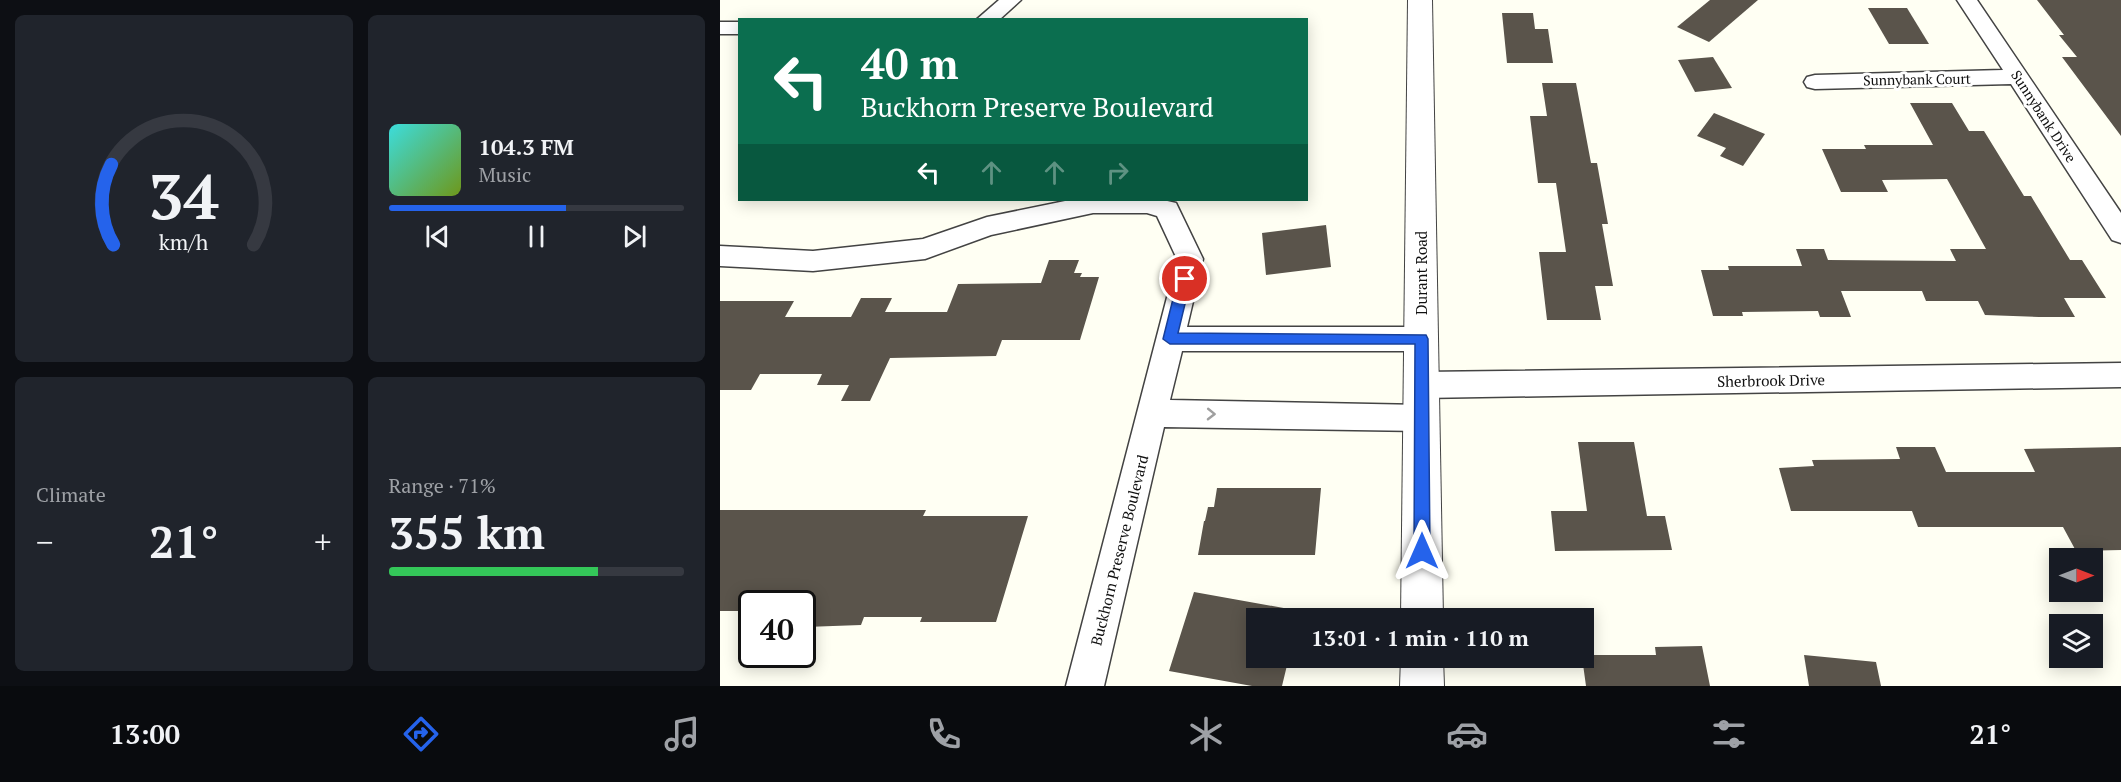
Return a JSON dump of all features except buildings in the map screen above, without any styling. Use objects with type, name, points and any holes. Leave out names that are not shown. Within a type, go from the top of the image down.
[{"type":"street","points":[[988,18],[1011,0]]},
{"type":"street","name":"Durant Road","points":[[1420,0],[1422,608]]},
{"type":"street","name":"Sunnybank Drive","points":[[1967,0],[2121,233]]},
{"type":"street","points":[[720,28],[738,28]]},
{"type":"street","name":"Sunnybank Court","points":[[1815,82],[2018,77]]},
{"type":"street","name":"Buckhorn Preserve Boulevard","points":[[720,256],[813,261],[925,249],[987,226],[1093,204],[1147,204],[1167,210],[1190,259],[1086,686]]},
{"type":"street","points":[[1170,339],[1422,339]]},
{"type":"street","name":"Sherbrook Drive","points":[[1422,385],[2121,375]]},
{"type":"street","points":[[1152,413],[1422,418]]},
{"type":"street","points":[[1422,668],[1422,686]]},
{"type":"route","points":[[1185,279],[1170,339],[1422,339],[1422,551]]}]
